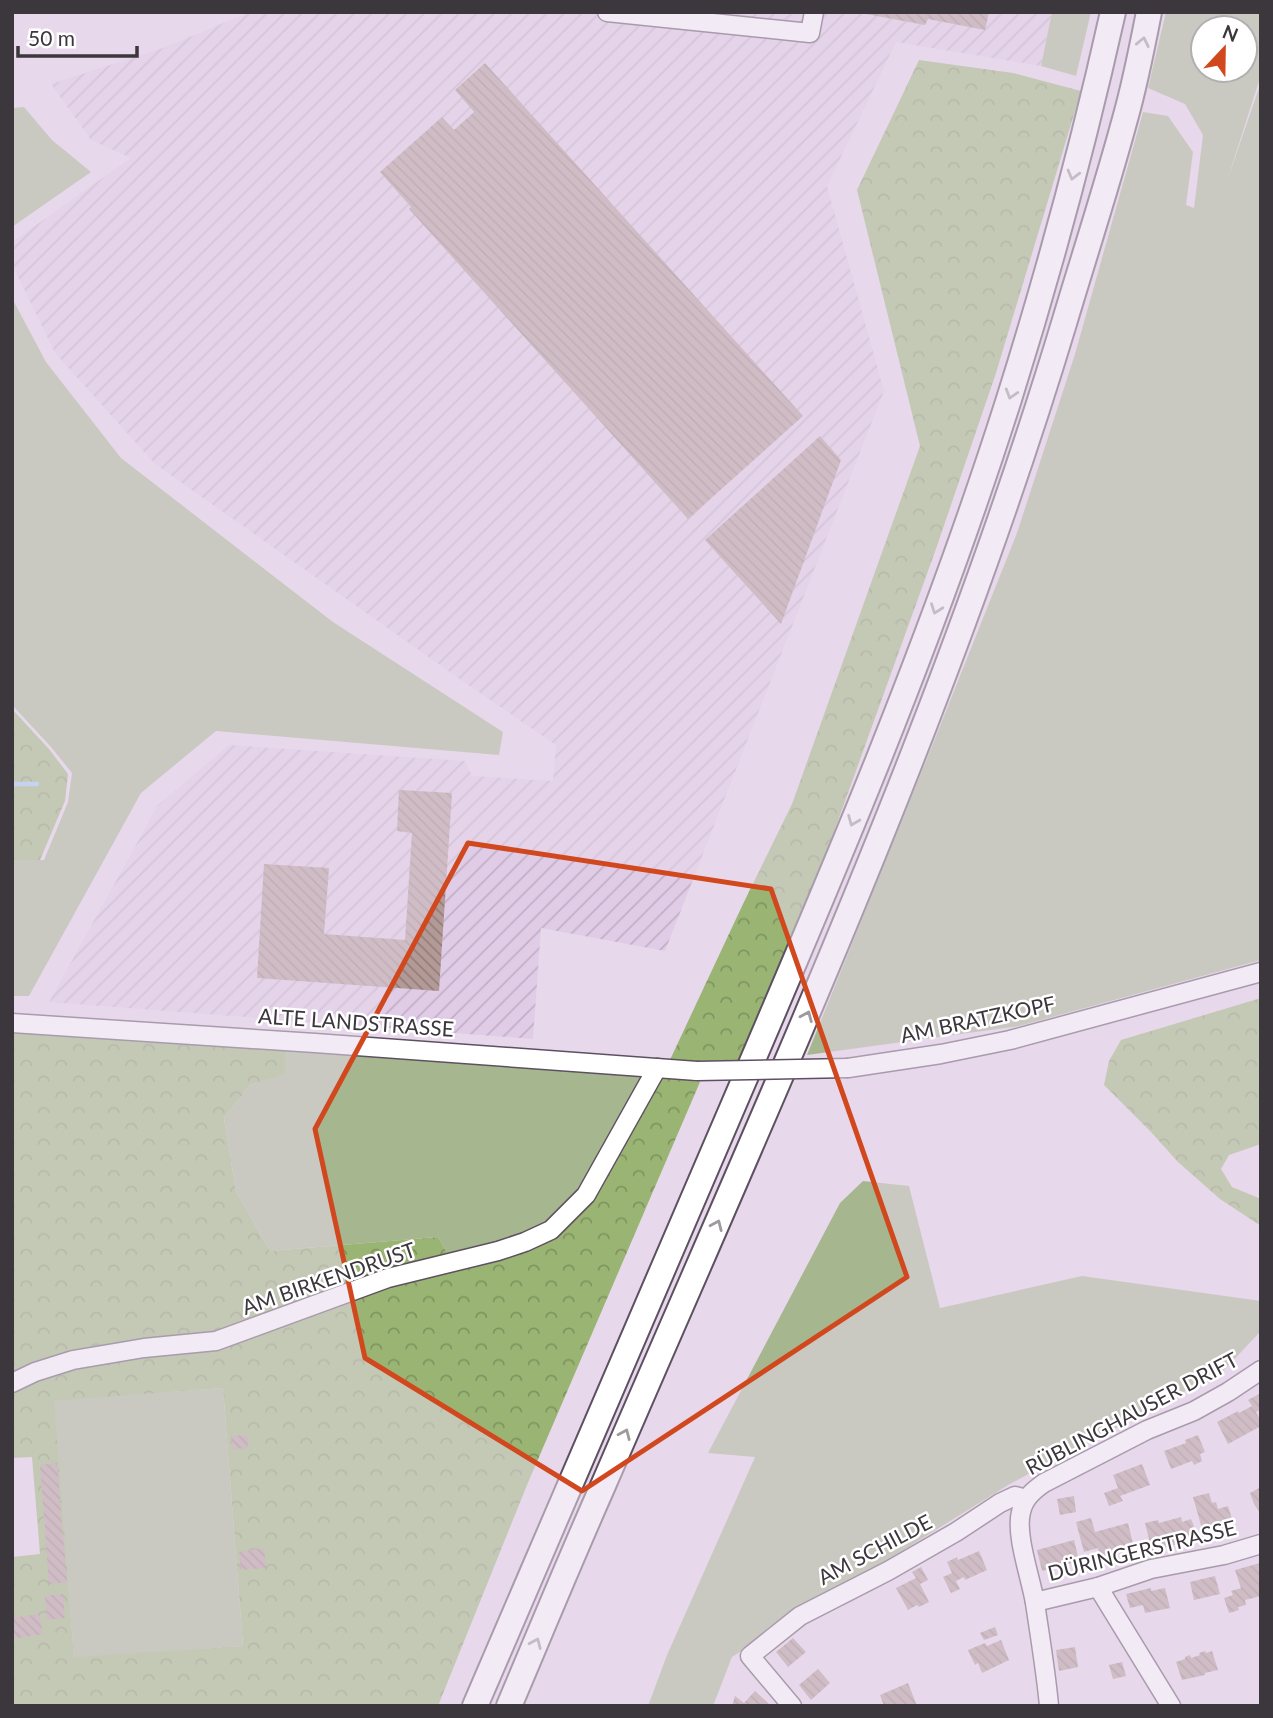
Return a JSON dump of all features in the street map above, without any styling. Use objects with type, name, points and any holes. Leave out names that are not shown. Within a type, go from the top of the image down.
[{"type":"highway","points":[[475,1706],[820,905],[909,681],[1009,400],[1051,257],[1112,12]]},
{"type":"highway","points":[[509,1706],[845,927],[941,685],[1039,405],[1125,120],[1149,12]]},
{"type":"street","points":[[607,12],[810,33],[814,12]]},
{"type":"street","name":"AM BRATZKOPF","points":[[697,1071],[848,1068],[941,1054],[1010,1040],[1261,972]]},
{"type":"street","name":"ALTE LANDSTRASSE","points":[[12,1023],[697,1071]]},
{"type":"street","name":"AM BIRKENDRUST","points":[[12,1383],[35,1372],[73,1360],[144,1348],[216,1341],[388,1278],[498,1251],[551,1230],[586,1195],[657,1068]]},
{"type":"street","name":"RÜBLINGHAUSER DRIFT","points":[[1049,1706],[1035,1602],[1020,1526],[1021,1511],[1026,1499],[1044,1483],[1147,1430],[1195,1411],[1261,1370]]},
{"type":"street","name":"AM SCHILDE","points":[[792,1706],[750,1656],[800,1616],[888,1571],[1000,1503],[1016,1496],[1026,1499]]},
{"type":"street","name":"DÜRINGERSTRASSE","points":[[1035,1602],[1098,1587],[1151,1569],[1224,1555],[1261,1544]]},
{"type":"street","points":[[1098,1587],[1171,1706]]},
{"type":"highlighted area","points":[[468,843],[771,889],[907,1277],[582,1491],[365,1358],[315,1129]]},
{"type":"shaded area","points":[[250,12],[1052,12],[1041,66],[896,42],[827,186],[884,391],[665,951],[541,928],[533,1039],[49,1002],[158,805],[229,745],[465,761],[472,776],[553,781],[556,745],[155,464],[55,353],[12,264],[12,242],[131,158],[91,140],[51,84],[163,48]]},
{"type":"green space","points":[[1052,12],[1091,12],[1076,76],[1041,66]]},
{"type":"green space","points":[[1166,12],[1261,12],[1259,81],[1259,14],[1189,14],[1189,84],[1258,84],[1227,181],[1261,82],[1261,960],[1019,1026],[807,1055],[1017,533],[1075,354],[1143,112],[1168,116],[1193,152],[1186,205],[1194,208],[1203,135],[1185,104],[1148,88]]},
{"type":"green space","points":[[919,60],[1013,73],[1081,91],[996,373],[937,546],[808,904],[737,1064],[669,1062],[792,804],[920,446],[857,190]]},
{"type":"green space","points":[[24,107],[52,140],[91,172],[12,227],[12,108]]},
{"type":"green space","points":[[12,298],[46,362],[121,458],[333,622],[503,732],[499,755],[216,731],[141,793],[29,996],[12,996],[12,860],[44,860],[68,802],[72,773],[12,705]]},
{"type":"green space","points":[[12,709],[68,774],[65,801],[40,860],[12,860]]},
{"type":"green space","points":[[1261,998],[1261,1144],[1229,1155],[1221,1169],[1232,1187],[1261,1199],[1261,1226],[1220,1199],[1178,1162],[1104,1085],[1109,1061],[1121,1040]]},
{"type":"green space","points":[[12,1030],[285,1047],[285,1074],[250,1085],[224,1118],[236,1191],[270,1251],[438,1237],[456,1269],[551,1233],[660,1077],[700,1082],[527,1485],[438,1706],[12,1706],[12,1557],[40,1554],[32,1457],[12,1458]],"holes":[[[223,1388],[243,1646],[74,1657],[54,1401]]]},
{"type":"green space","points":[[285,1047],[380,1057],[647,1074],[582,1194],[548,1227],[453,1264],[438,1237],[270,1251],[236,1191],[224,1118],[250,1085],[285,1073]]},
{"type":"green space","points":[[863,1181],[909,1186],[940,1308],[1082,1276],[1261,1301],[1261,1331],[1223,1371],[1008,1485],[732,1657],[713,1706],[648,1706],[667,1655],[755,1457],[708,1453],[840,1203]]},
{"type":"green space","points":[[223,1388],[243,1646],[74,1658],[53,1400]]},
{"type":"building","points":[[989,12],[985,30],[928,19],[925,25],[866,14]]},
{"type":"building","points":[[485,63],[803,416],[688,519],[409,209],[411,207],[380,172],[442,117],[454,130],[474,112],[455,90]]},
{"type":"building","points":[[820,436],[841,460],[781,624],[705,540]]},
{"type":"building","points":[[399,790],[452,793],[439,991],[257,978],[264,864],[329,868],[324,934],[405,940],[412,833],[397,831]]},
{"type":"building","points":[[1261,1393],[1261,1409],[1256,1412],[1261,1426],[1228,1444],[1217,1422],[1252,1406],[1248,1400]]},
{"type":"building","points":[[247,1435],[248,1448],[232,1449],[231,1436]]},
{"type":"building","points":[[1198,1435],[1205,1452],[1200,1454],[1202,1461],[1194,1465],[1192,1461],[1171,1469],[1164,1451],[1186,1443],[1185,1440]]},
{"type":"building","points":[[57,1463],[67,1582],[49,1584],[40,1465]]},
{"type":"building","points":[[1142,1464],[1150,1485],[1120,1496],[1123,1501],[1109,1506],[1104,1493],[1118,1488],[1113,1475]]},
{"type":"building","points":[[1261,1487],[1261,1514],[1250,1493]]},
{"type":"building","points":[[1209,1493],[1212,1503],[1216,1502],[1218,1509],[1228,1506],[1232,1519],[1225,1521],[1227,1530],[1204,1536],[1193,1497]]},
{"type":"building","points":[[1074,1496],[1076,1512],[1060,1515],[1057,1499]]},
{"type":"building","points":[[1181,1517],[1182,1522],[1191,1519],[1197,1534],[1186,1537],[1187,1542],[1152,1551],[1145,1523],[1158,1520],[1159,1523]]},
{"type":"building","points":[[1091,1518],[1095,1532],[1128,1523],[1134,1548],[1117,1552],[1119,1559],[1102,1564],[1098,1548],[1084,1552],[1076,1522]]},
{"type":"building","points":[[1074,1540],[1079,1561],[1042,1571],[1037,1550]]},
{"type":"building","points":[[264,1548],[266,1568],[241,1570],[239,1552]]},
{"type":"building","points":[[979,1551],[987,1570],[956,1581],[960,1589],[951,1593],[943,1577],[952,1573],[947,1562]]},
{"type":"building","points":[[1260,1563],[1261,1596],[1245,1600],[1246,1605],[1229,1613],[1224,1598],[1233,1595],[1231,1591],[1241,1588],[1235,1570]]},
{"type":"building","points":[[921,1567],[928,1580],[920,1584],[929,1602],[908,1610],[896,1588],[916,1578],[912,1572]]},
{"type":"building","points":[[1215,1576],[1220,1594],[1194,1600],[1190,1582]]},
{"type":"building","points":[[1151,1588],[1151,1591],[1165,1588],[1170,1608],[1145,1613],[1143,1605],[1130,1608],[1126,1594]]},
{"type":"building","points":[[63,1594],[65,1618],[47,1620],[45,1596]]},
{"type":"building","points":[[39,1614],[43,1634],[12,1639],[12,1618]]},
{"type":"building","points":[[995,1627],[998,1635],[984,1640],[980,1633]]},
{"type":"building","points":[[793,1638],[806,1652],[788,1667],[776,1652]]},
{"type":"building","points":[[1001,1640],[1009,1660],[982,1673],[968,1650]]},
{"type":"building","points":[[1075,1647],[1078,1667],[1059,1671],[1056,1650]]},
{"type":"building","points":[[1212,1651],[1218,1670],[1182,1680],[1176,1662]]},
{"type":"building","points":[[1122,1662],[1126,1676],[1113,1679],[1109,1665]]},
{"type":"building","points":[[818,1669],[830,1683],[811,1700],[799,1685]]},
{"type":"building","points":[[908,1683],[917,1706],[884,1706],[880,1695]]},
{"type":"building","points":[[755,1691],[771,1706],[732,1706],[735,1696],[744,1703]]},
{"type":"waterway","points":[[12,784],[37,784]]}]
